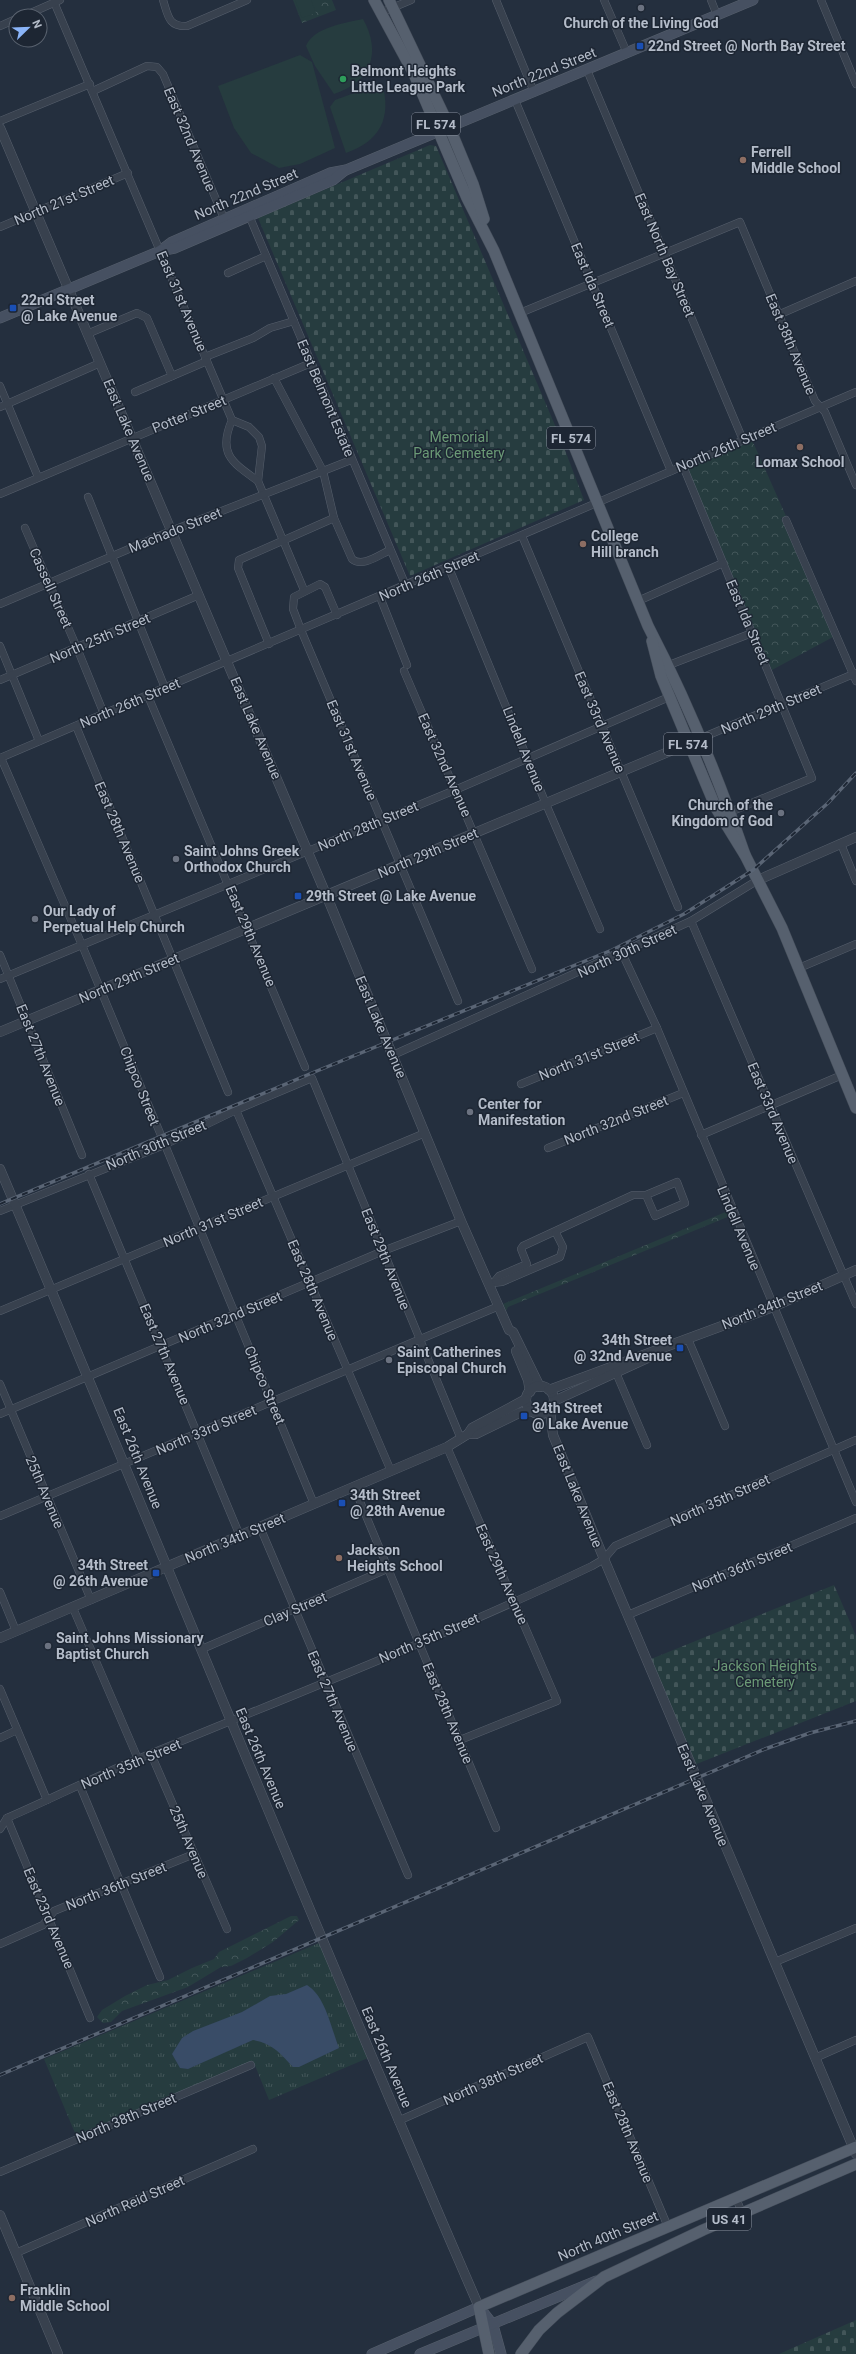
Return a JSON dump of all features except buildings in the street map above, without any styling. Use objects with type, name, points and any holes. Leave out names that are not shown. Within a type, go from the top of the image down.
[{"type":"main road","name":"FL 574","points":[[374,0],[414,74],[467,198],[494,251],[648,626],[668,665],[730,812],[745,855]]},
{"type":"main road","name":"North 22nd Street","points":[[0,318],[160,251],[175,248],[248,213],[333,180],[346,170],[753,0]]},
{"type":"main road","name":"FL 574","points":[[391,4],[449,126],[473,184],[494,251]]},
{"type":"main road","name":"FL 574","points":[[648,626],[655,658],[669,698],[716,808],[745,855],[758,880],[799,968],[856,1108]]},
{"type":"main road","name":"North 40th Street","points":[[372,2354],[736,2198],[855,2150]]},
{"type":"main road","name":"US 41","points":[[520,2354],[539,2330],[557,2313],[604,2277],[742,2213],[856,2164]]},
{"type":"main road","points":[[420,2354],[489,2327],[604,2277]]},
{"type":"main road","points":[[479,2307],[501,2354]]},
{"type":"main road","points":[[489,2327],[489,2354]]},
{"type":"street","points":[[163,0],[170,22],[178,26],[187,26],[247,0]]},
{"type":"street","points":[[380,13],[391,4],[411,0]]},
{"type":"street","points":[[496,0],[534,92]]},
{"type":"street","points":[[604,0],[627,53]]},
{"type":"street","points":[[711,0],[717,15]]},
{"type":"street","points":[[820,0],[856,84]]},
{"type":"street","points":[[42,8],[57,1]]},
{"type":"street","name":"East 31st Avenue","points":[[57,1],[160,251],[232,420]]},
{"type":"street","name":"East 32nd Avenue","points":[[92,87],[147,66],[157,67],[163,74],[225,223]]},
{"type":"street","name":"East North Bay Street","points":[[587,70],[744,440]]},
{"type":"street","points":[[0,121],[92,87]]},
{"type":"street","name":"East Ida Street","points":[[515,100],[671,471]]},
{"type":"street","name":"East Lake Avenue","points":[[0,128],[37,211],[68,290],[228,662],[426,1133],[461,1221],[492,1283],[499,1306],[509,1330],[508,1335],[528,1379],[528,1395]]},
{"type":"street","name":"North 21st Street","points":[[0,227],[128,173]]},
{"type":"street","name":"East Belmont Estate","points":[[248,213],[351,460],[406,586]]},
{"type":"street","name":"East 38th Avenue","points":[[664,254],[740,222],[815,401],[825,412],[856,485]]},
{"type":"street","points":[[520,313],[664,254]]},
{"type":"street","points":[[228,273],[266,256]]},
{"type":"street","points":[[778,315],[856,280]]},
{"type":"street","points":[[87,334],[137,313],[142,314],[147,318],[172,376]]},
{"type":"street","points":[[135,392],[253,338],[270,328],[294,321]]},
{"type":"street","points":[[0,407],[100,363]]},
{"type":"street","name":"Potter Street","points":[[0,494],[132,437],[311,363]]},
{"type":"street","points":[[274,378],[323,471],[334,518],[352,559],[355,562],[364,562],[390,550]]},
{"type":"street","points":[[0,386],[38,477]]},
{"type":"street","name":"North 26th Street","points":[[0,758],[449,568],[856,392]]},
{"type":"street","points":[[258,481],[262,446],[258,437],[249,427],[232,420],[226,439],[228,453],[236,466],[258,481],[265,494],[304,590],[317,584],[323,585],[337,615]]},
{"type":"street","name":"Machado Street","points":[[0,604],[171,531],[351,460]]},
{"type":"street","name":"East Ida Street","points":[[682,466],[812,778],[730,812]]},
{"type":"street","points":[[88,497],[113,556],[137,622],[165,688]]},
{"type":"street","points":[[269,644],[238,563],[241,558],[334,518]]},
{"type":"street","points":[[786,520],[855,676]]},
{"type":"street","name":"Cassell Street","points":[[25,528],[78,648],[104,714]]},
{"type":"street","name":"East 33rd Avenue","points":[[522,536],[678,907]]},
{"type":"street","points":[[638,600],[723,563]]},
{"type":"street","name":"Lindell Avenue","points":[[449,568],[546,804],[600,929]]},
{"type":"street","name":"East 31st Avenue","points":[[304,590],[294,597],[292,603],[301,630],[458,1001]]},
{"type":"street","name":"North 25th Street","points":[[0,680],[78,648],[199,595]]},
{"type":"street","name":"East 32nd Avenue","points":[[380,597],[406,668],[455,790],[475,833],[532,969]]},
{"type":"street","points":[[668,665],[752,633]]},
{"type":"street","points":[[0,646],[39,741]]},
{"type":"street","name":"North 29th Street","points":[[0,1032],[546,804],[688,743],[855,676]]},
{"type":"street","name":"East 29th Avenue","points":[[148,696],[248,928],[305,1067]]},
{"type":"street","name":"North 28th Street","points":[[0,980],[228,883],[455,790],[669,698]]},
{"type":"street","name":"East 28th Avenue","points":[[76,726],[228,1092]]},
{"type":"street","name":"Chipco Street","points":[[0,758],[82,945],[314,1504]]},
{"type":"street","name":"North 30th Street","points":[[393,1055],[691,921],[758,880],[856,837]]},
{"type":"street","points":[[841,844],[856,881]]},
{"type":"street","name":"East 33rd Avenue","points":[[691,921],[856,1304]]},
{"type":"street","points":[[799,968],[856,944]]},
{"type":"street","name":"Lindell Avenue","points":[[622,953],[656,1028],[856,1502]]},
{"type":"street","name":"East 27th Avenue","points":[[0,955],[82,1155]]},
{"type":"street","name":"North 31st Street","points":[[521,1084],[656,1028]]},
{"type":"street","points":[[701,1135],[770,1107],[842,1075]]},
{"type":"street","name":"East 29th Avenue","points":[[312,1078],[419,1341],[464,1437]]},
{"type":"street","name":"North 30th Street","points":[[0,1211],[164,1145],[236,1110],[312,1078]]},
{"type":"street","name":"North 32nd Street","points":[[548,1148],[683,1092]]},
{"type":"street","name":"East 28th Avenue","points":[[236,1110],[391,1471]]},
{"type":"street","name":"North 31st Street","points":[[0,1311],[426,1133]]},
{"type":"street","name":"East 26th Avenue","points":[[0,1169],[126,1464],[167,1567],[398,2120],[479,2307]]},
{"type":"street","name":"East 27th Avenue","points":[[89,1174],[240,1536]]},
{"type":"street","points":[[492,1283],[499,1276],[527,1264],[521,1249],[523,1246],[556,1233],[565,1226],[633,1195],[646,1195],[677,1182],[685,1203],[655,1216],[646,1195]]},
{"type":"street","name":"North 32nd Street","points":[[0,1414],[383,1251],[461,1221]]},
{"type":"street","points":[[492,1283],[502,1282],[560,1257],[562,1247],[556,1233]]},
{"type":"street","name":"North 34th Street","points":[[549,1390],[614,1369],[688,1338],[773,1307],[856,1270]]},
{"type":"street","name":"North 33rd Street","points":[[0,1516],[47,1498],[499,1306]]},
{"type":"street","name":"East Lake Avenue","points":[[509,1330],[513,1332],[540,1387]]},
{"type":"street","points":[[688,1338],[725,1426]]},
{"type":"street","points":[[614,1369],[647,1445]]},
{"type":"street","name":"North 34th Street","points":[[554,1402],[614,1369]]},
{"type":"street","name":"25th Avenue","points":[[0,1384],[91,1600]]},
{"type":"street","points":[[540,1387],[549,1390],[554,1402],[550,1410],[534,1412],[528,1395],[540,1387]]},
{"type":"street","name":"North 34th Street","points":[[464,1437],[472,1428],[528,1395]]},
{"type":"street","name":"East Lake Avenue","points":[[550,1410],[553,1435],[604,1559],[695,1778],[855,2150]]},
{"type":"street","name":"East Lake Avenue","points":[[534,1412],[553,1435]]},
{"type":"street","name":"North 34th Street","points":[[0,1638],[447,1447],[464,1437],[476,1434],[519,1413],[534,1412]]},
{"type":"street","name":"North 35th Street","points":[[7,1818],[138,1759],[326,1683],[419,1642],[515,1603],[604,1559],[615,1546],[856,1440]]},
{"type":"street","name":"East 29th Avenue","points":[[447,1447],[557,1700],[460,1740]]},
{"type":"street","name":"East 28th Avenue","points":[[354,1487],[496,1828]]},
{"type":"street","name":"North 36th Street","points":[[628,1615],[856,1518]]},
{"type":"street","name":"East 27th Avenue","points":[[260,1527],[408,1875]]},
{"type":"street","name":"Clay Street","points":[[202,1649],[387,1569]]},
{"type":"street","points":[[0,1592],[16,1631]]},
{"type":"street","points":[[73,1608],[138,1759]]},
{"type":"street","points":[[0,1689],[47,1800]]},
{"type":"street","points":[[0,1738],[18,1730]]},
{"type":"street","name":"25th Avenue","points":[[151,1754],[227,1929]]},
{"type":"street","points":[[80,1786],[160,1978]]},
{"type":"street","points":[[0,1829],[7,1818]]},
{"type":"street","name":"East 23rd Avenue","points":[[7,1818],[90,2018]]},
{"type":"street","name":"North 36th Street","points":[[0,1944],[43,1925],[54,1911],[194,1854]]},
{"type":"street","points":[[775,1962],[856,1928]]},
{"type":"street","name":"East 28th Avenue","points":[[588,2037],[668,2227]]},
{"type":"street","name":"North 38th Street","points":[[398,2120],[588,2037]]},
{"type":"street","points":[[815,2058],[856,2040]]},
{"type":"street","name":"North 38th Street","points":[[0,2172],[252,2065]]},
{"type":"street","name":"North Reid Street","points":[[16,2253],[253,2149]]},
{"type":"street","points":[[736,2198],[742,2213]]},
{"type":"street","points":[[0,2215],[58,2354]]},
{"type":"green space","points":[[293,0],[332,0],[336,10],[302,23]]},
{"type":"green space","points":[[295,0],[311,0],[316,13],[302,18]]},
{"type":"green space","points":[[363,19],[369,31],[372,43],[370,65],[357,82],[347,89],[334,94],[315,66],[306,46],[316,34],[323,30],[339,24]]},
{"type":"green space","points":[[300,55],[312,62],[335,148],[300,164],[279,168],[251,153],[234,128],[218,86]]},
{"type":"green space","points":[[382,83],[385,96],[385,107],[384,117],[380,127],[375,135],[367,142],[346,153],[330,107],[335,100]]},
{"type":"green space","name":"Memorial Park Cemetery","points":[[430,145],[436,146],[560,437],[584,500],[410,576],[258,218]]},
{"type":"green space","points":[[752,440],[786,516],[781,518],[833,637],[772,670],[687,467]]},
{"type":"green space","points":[[728,1211],[730,1216],[508,1307],[506,1311],[512,1326],[503,1304]]},
{"type":"green space","name":"Jackson Heights Cemetery","points":[[834,1585],[856,1636],[856,1701],[694,1765],[651,1659]]},
{"type":"green space","points":[[291,1916],[297,1916],[299,1920],[273,1942],[247,1958],[231,1966],[221,1967],[188,1987],[122,2011],[111,2022],[103,2023],[97,2017],[102,2010],[125,1996],[147,1985],[168,1980],[214,1959],[219,1952]]},
{"type":"green space","points":[[326,1940],[375,2055],[269,2100],[254,2063],[77,2138],[44,2059]]},
{"type":"green space","points":[[856,2320],[856,2354],[779,2354]]},
{"type":"water","points":[[307,1985],[314,1990],[319,1997],[327,2014],[339,2048],[299,2067],[293,2067],[271,2046],[260,2041],[253,2040],[188,2069],[180,2068],[172,2054],[182,2038],[193,2031],[242,2012],[270,1996],[286,1994]]},
{"type":"railway","points":[[0,1204],[312,1073],[612,950],[684,914],[753,870],[828,803],[856,773]]},
{"type":"railway","points":[[0,2075],[765,1749],[810,1733],[856,1721]]},
{"type":"place","name":"Church of the Living God","points":[[641,8]]},
{"type":"place","name":"22nd Street @ North Bay Street","points":[[640,46]]},
{"type":"place","name":"Belmont Heights Little League Park","points":[[343,79]]},
{"type":"place","name":"Ferrell Middle School","points":[[743,160]]},
{"type":"place","name":"22nd Street @ Lake Avenue","points":[[13,308]]},
{"type":"place","name":"Lomax School","points":[[800,447]]},
{"type":"place","name":"College Hill branch","points":[[583,544]]},
{"type":"place","name":"Church of the Kingdom of God","points":[[781,813]]},
{"type":"place","name":"Saint Johns Greek Orthodox Church","points":[[176,859]]},
{"type":"place","name":"29th Street @ Lake Avenue","points":[[298,896]]},
{"type":"place","name":"Our Lady of Perpetual Help Church","points":[[35,919]]},
{"type":"place","name":"Center for Manifestation","points":[[470,1112]]},
{"type":"place","name":"34th Street @ 32nd Avenue","points":[[680,1348]]},
{"type":"place","name":"Saint Catherines Episcopal Church","points":[[389,1360]]},
{"type":"place","name":"34th Street @ Lake Avenue","points":[[524,1416]]},
{"type":"place","name":"34th Street @ 28th Avenue","points":[[342,1503]]},
{"type":"place","name":"Jackson Heights School","points":[[339,1558]]},
{"type":"place","name":"34th Street @ 26th Avenue","points":[[156,1573]]},
{"type":"place","name":"Saint Johns Missionary Baptist Church","points":[[48,1646]]},
{"type":"place","name":"Franklin Middle School","points":[[12,2298]]}]
